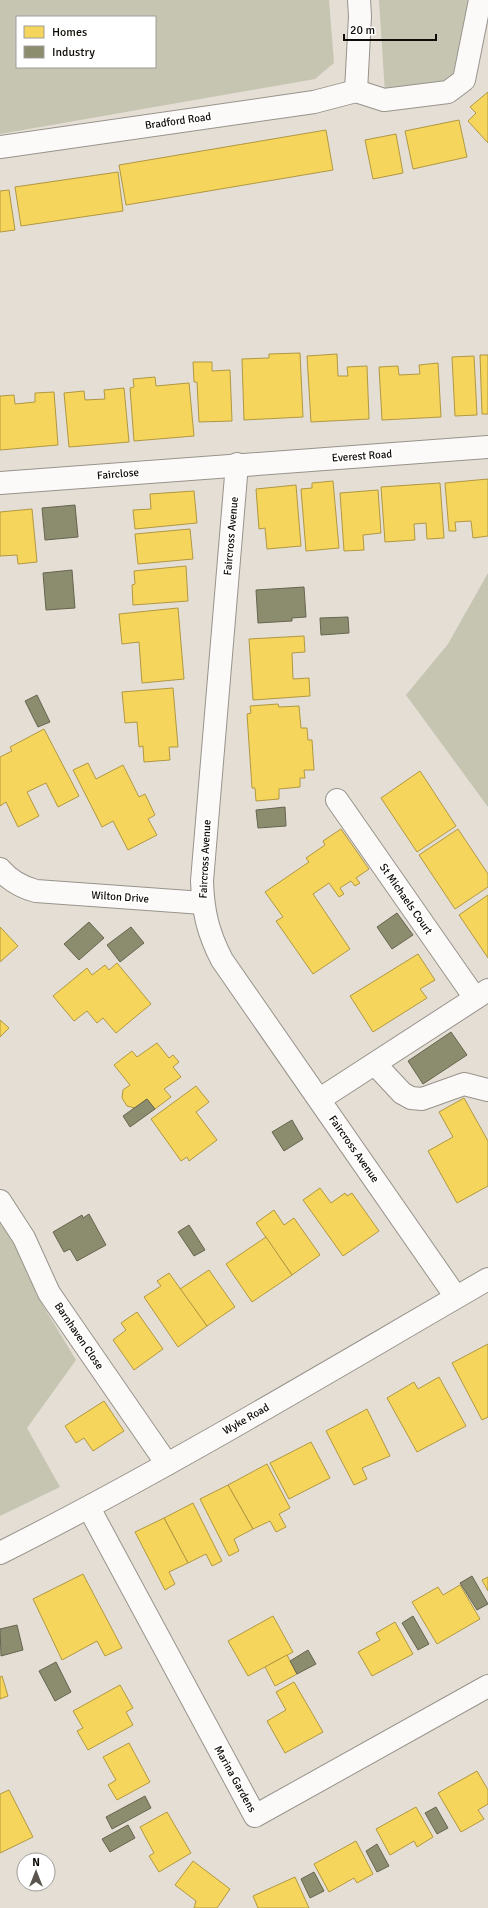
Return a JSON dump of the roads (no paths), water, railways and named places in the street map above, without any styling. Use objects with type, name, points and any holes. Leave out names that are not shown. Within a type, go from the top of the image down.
[{"type":"street","points":[[359,0],[360,16],[356,91],[384,100],[448,92],[464,80],[480,0]]},
{"type":"street","name":"Bradford Road","points":[[0,147],[314,102],[356,91]]},
{"type":"street","name":"Everest Road","points":[[237,464],[488,447]]},
{"type":"street","name":"Fairclose","points":[[0,483],[237,464]]},
{"type":"street","name":"Faircross Avenue","points":[[237,464],[202,881],[206,923],[222,960],[320,1099],[456,1297]]},
{"type":"street","name":"St Michaels Court","points":[[320,1099],[482,994],[337,800]]},
{"type":"street","name":"Wilton Drive","points":[[0,869],[10,880],[22,888],[36,891],[203,903]]},
{"type":"street","points":[[375,1064],[402,1093],[411,1098],[422,1099],[464,1084],[488,1090]]},
{"type":"street","name":"Barnhaven Close","points":[[0,1201],[24,1238],[49,1293],[167,1464]]},
{"type":"street","name":"Wyke Road","points":[[0,1553],[89,1508],[488,1279]]},
{"type":"street","name":"Marina Gardens","points":[[89,1508],[255,1816],[488,1686]]}]
